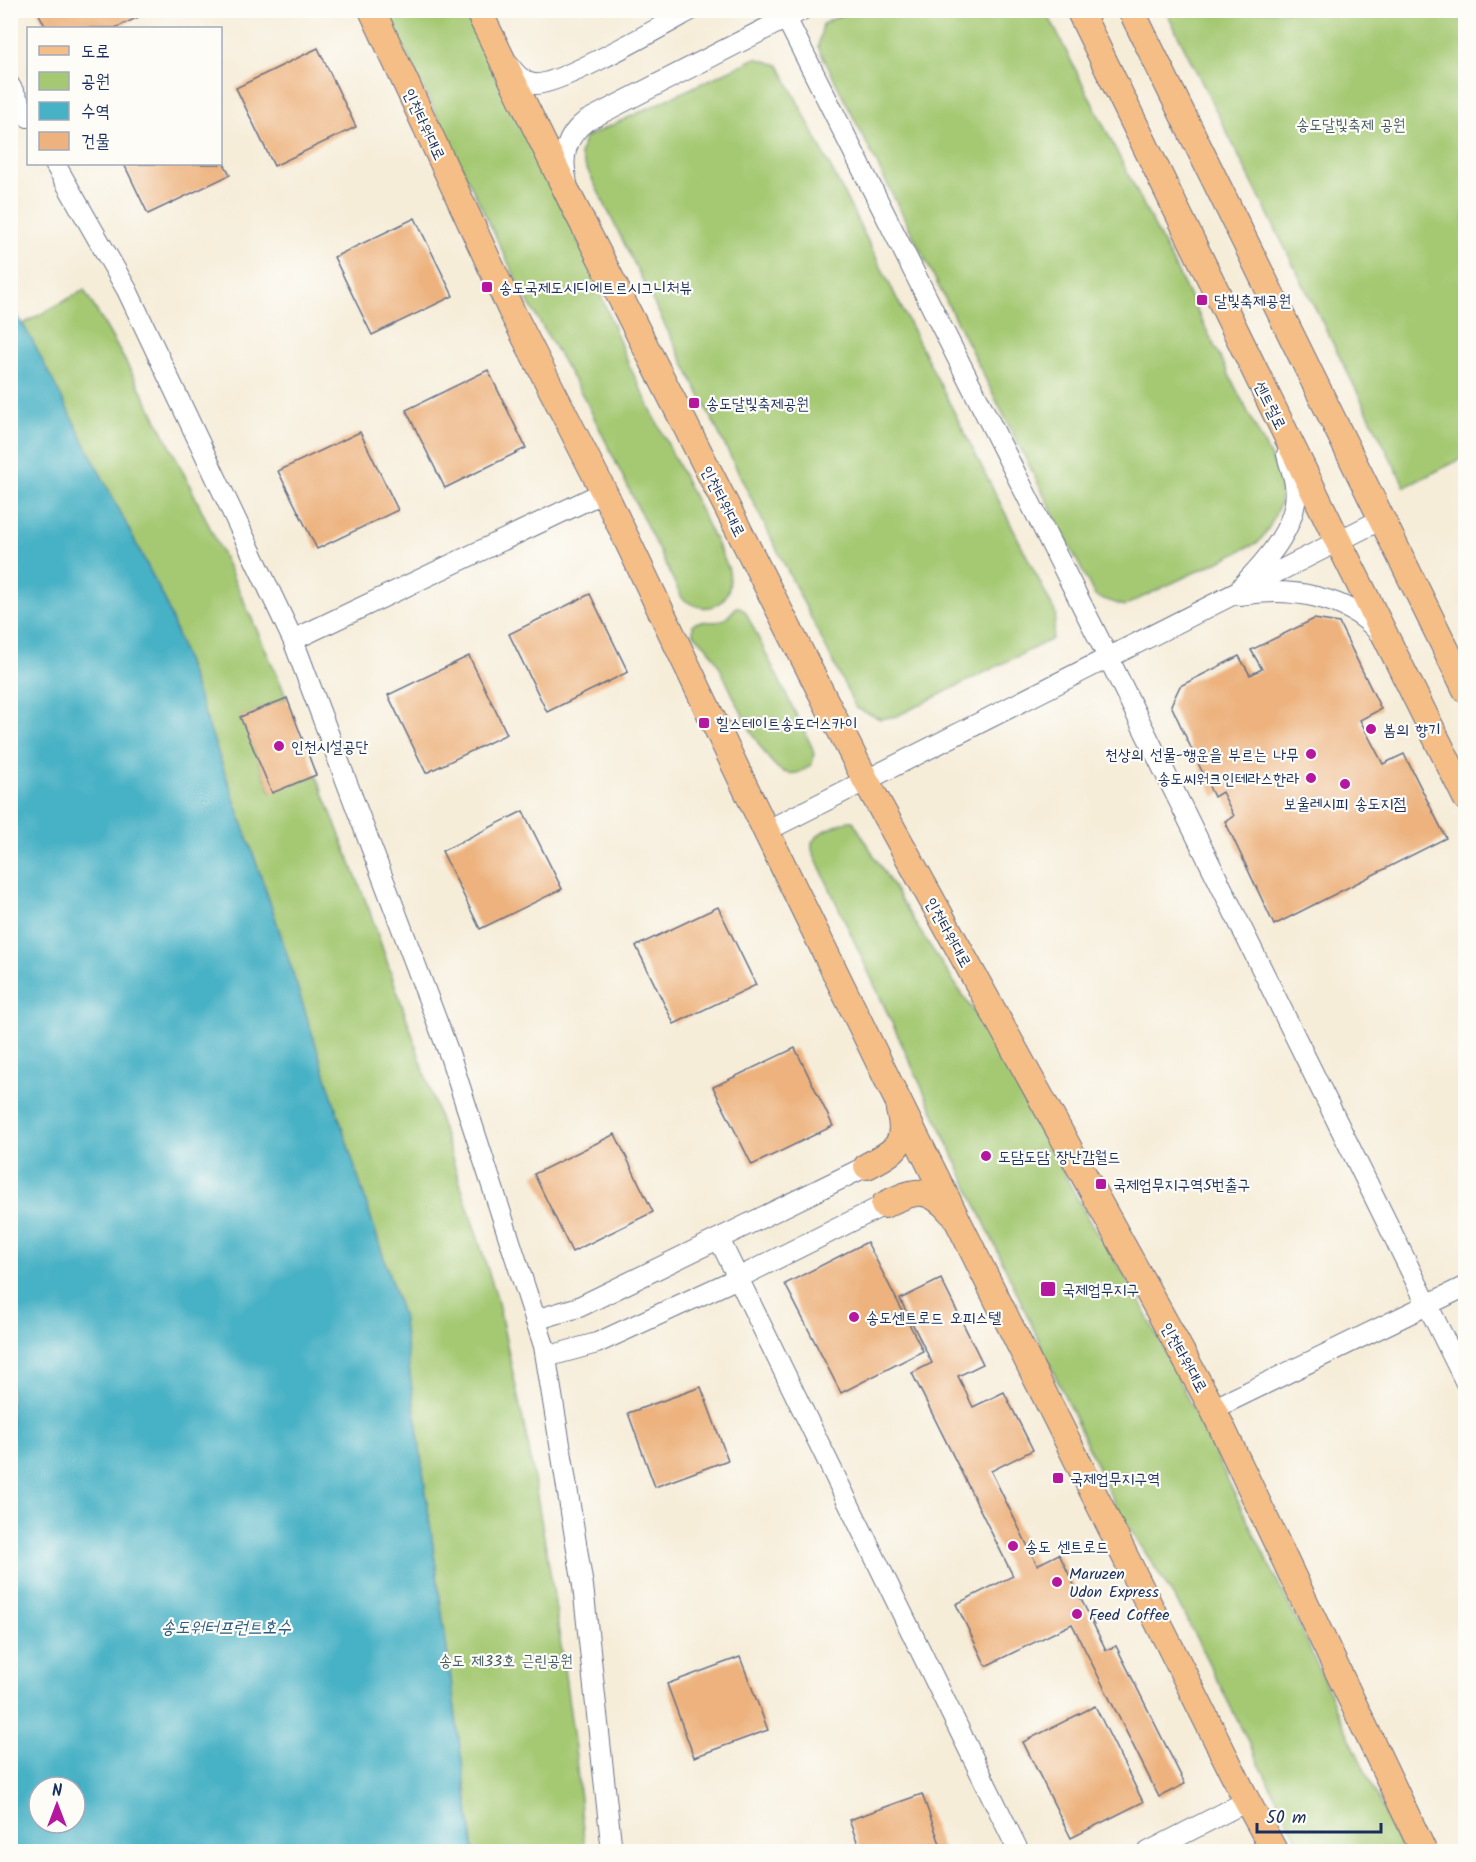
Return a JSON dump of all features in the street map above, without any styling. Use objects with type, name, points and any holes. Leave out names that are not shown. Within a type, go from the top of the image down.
[{"type":"main road","name":"인천타워대로","points":[[372,10],[512,310],[604,492],[895,1095],[1247,1801],[1275,1851]]},
{"type":"main road","name":"인천타워대로","points":[[478,10],[865,779],[1213,1409],[1424,1851]]},
{"type":"main road","name":"센트럴로","points":[[1078,10],[1391,650],[1466,798]]},
{"type":"main road","points":[[1131,10],[1466,690]]},
{"type":"main road","points":[[867,1166],[890,1155],[898,1145],[903,1132],[895,1095]]},
{"type":"main road","points":[[884,1205],[909,1193],[931,1194],[941,1200],[956,1218]]},
{"type":"street","points":[[501,55],[525,81],[531,84],[548,82],[586,65],[691,10]]},
{"type":"street","points":[[572,200],[564,171],[564,158],[566,145],[578,127],[599,113],[790,13],[1466,1383]]},
{"type":"street","points":[[10,86],[27,115]]},
{"type":"street","points":[[56,165],[127,290],[293,640],[450,1056],[546,1357],[583,1586],[612,1851]]},
{"type":"street","points":[[1220,601],[1242,586],[1254,573],[1279,541],[1294,511],[1296,486],[1272,408]]},
{"type":"street","points":[[293,640],[604,492]]},
{"type":"street","points":[[766,831],[1382,519]]},
{"type":"street","points":[[1220,601],[1258,592],[1281,592],[1336,602],[1363,618],[1378,631],[1391,650]]},
{"type":"street","points":[[535,1320],[579,1307],[867,1166]]},
{"type":"street","points":[[546,1357],[597,1343],[738,1278],[884,1205]]},
{"type":"street","points":[[719,1239],[1019,1851]]},
{"type":"street","points":[[1213,1409],[1466,1286]]},
{"type":"street","points":[[1148,1851],[1247,1801]]},
{"type":"green space","points":[[386,11],[463,11],[585,255],[628,363],[728,567],[729,589],[719,604],[702,607],[682,598],[586,401],[524,295]]},
{"type":"green space","points":[[849,11],[1046,11],[1280,476],[1281,501],[1270,526],[1259,542],[1124,606],[1095,596],[818,47],[823,24]]},
{"type":"green space","name":"송도달빛축제 공원","points":[[1166,11],[1465,11],[1465,457],[1405,487]]},
{"type":"green space","points":[[756,58],[779,65],[1056,614],[1052,639],[897,716],[880,719],[856,708],[580,155],[584,138]]},
{"type":"green space","name":"송도 제33호 근린공원","points":[[84,290],[167,440],[217,542],[287,698],[241,717],[271,792],[316,775],[370,912],[497,1298],[528,1444],[553,1589],[575,1748],[585,1851],[474,1851],[402,1315],[274,914],[165,600],[23,324]]},
{"type":"green space","points":[[736,607],[745,611],[812,747],[814,755],[812,764],[798,773],[790,774],[782,771],[764,752],[717,662],[709,649],[693,633],[693,624],[722,620],[729,616]]},
{"type":"green space","points":[[847,821],[853,821],[918,928],[996,1045],[1090,1222],[1135,1291],[1307,1642],[1403,1851],[1303,1851],[1181,1608],[1116,1507],[812,850],[812,842],[822,832]]},
{"type":"water","name":"송도워터프런트호수","points":[[10,303],[32,340],[165,600],[274,914],[402,1315],[474,1851],[11,1851]]},
{"type":"building","points":[[37,10],[138,10],[141,16],[117,27],[46,27]]},
{"type":"building","points":[[318,48],[356,127],[274,166],[236,88]]},
{"type":"building","points":[[222,160],[230,175],[148,214],[124,165],[222,165]]},
{"type":"building","points":[[415,218],[453,296],[372,335],[334,257]]},
{"type":"building","points":[[488,370],[526,448],[445,488],[406,410]]},
{"type":"building","points":[[360,432],[398,510],[317,549],[278,471]]},
{"type":"building","points":[[590,594],[628,672],[547,712],[509,634]]},
{"type":"building","name":"송도씨워크인테라스한라","points":[[1314,619],[1339,623],[1381,709],[1360,720],[1383,764],[1404,754],[1446,838],[1274,925],[1225,821],[1234,816],[1222,792],[1214,797],[1171,705],[1180,686],[1239,656],[1250,675],[1262,669],[1251,650]]},
{"type":"building","points":[[469,656],[507,734],[426,773],[388,695]]},
{"type":"building","name":"인천시설공단","points":[[287,698],[316,775],[272,793],[240,717]]},
{"type":"building","points":[[523,811],[562,889],[480,929],[442,851]]},
{"type":"building","points":[[718,907],[756,985],[674,1024],[636,946]]},
{"type":"building","points":[[795,1048],[833,1126],[752,1165],[713,1087]]},
{"type":"building","points":[[615,1134],[653,1212],[572,1252],[534,1174]]},
{"type":"building","name":"송도센트로드 오피스텔","points":[[867,1242],[923,1351],[841,1393],[785,1284]]},
{"type":"building","name":"송도 센트로드","points":[[941,1279],[983,1364],[958,1376],[973,1407],[1004,1392],[1033,1450],[991,1471],[1037,1565],[1059,1554],[1106,1650],[1116,1646],[1185,1784],[1159,1797],[1072,1624],[986,1666],[956,1604],[1013,1576],[912,1373],[932,1363],[900,1299]]},
{"type":"building","points":[[701,1387],[728,1460],[655,1487],[628,1413]]},
{"type":"building","points":[[740,1657],[768,1730],[694,1757],[667,1684]]},
{"type":"building","points":[[1095,1706],[1143,1802],[1071,1838],[1023,1742]]},
{"type":"building","points":[[922,1794],[943,1852],[861,1852],[849,1820]]},
{"type":"place","name":"송도국제도시디에트르시그니처뷰","points":[[487,287]]},
{"type":"place","name":"달빛축제공원","points":[[1202,300]]},
{"type":"place","name":"송도달빛축제공원","points":[[694,403]]},
{"type":"place","name":"힐스테이트송도더스카이","points":[[704,723]]},
{"type":"place","name":"봄의 향기","points":[[1371,729]]},
{"type":"place","name":"인천시설공단","points":[[279,746]]},
{"type":"place","name":"천상의 선물-행운을 부르는 나무","points":[[1311,754]]},
{"type":"place","name":"송도씨워크인테라스한라","points":[[1311,778]]},
{"type":"place","name":"보울레시피 송도지점","points":[[1345,784]]},
{"type":"place","name":"도담도담 장난감월드","points":[[986,1156]]},
{"type":"place","name":"국제업무지구역5번출구","points":[[1101,1184]]},
{"type":"place","name":"국제업무지구","points":[[1048,1289]]},
{"type":"place","name":"송도센트로드 오피스텔","points":[[854,1317]]},
{"type":"place","name":"국제업무지구역","points":[[1058,1478]]},
{"type":"place","name":"송도 센트로드","points":[[1013,1546]]},
{"type":"place","name":"Maruzen Udon Express","points":[[1057,1582]]},
{"type":"place","name":"Feed Coffee","points":[[1077,1614]]}]
